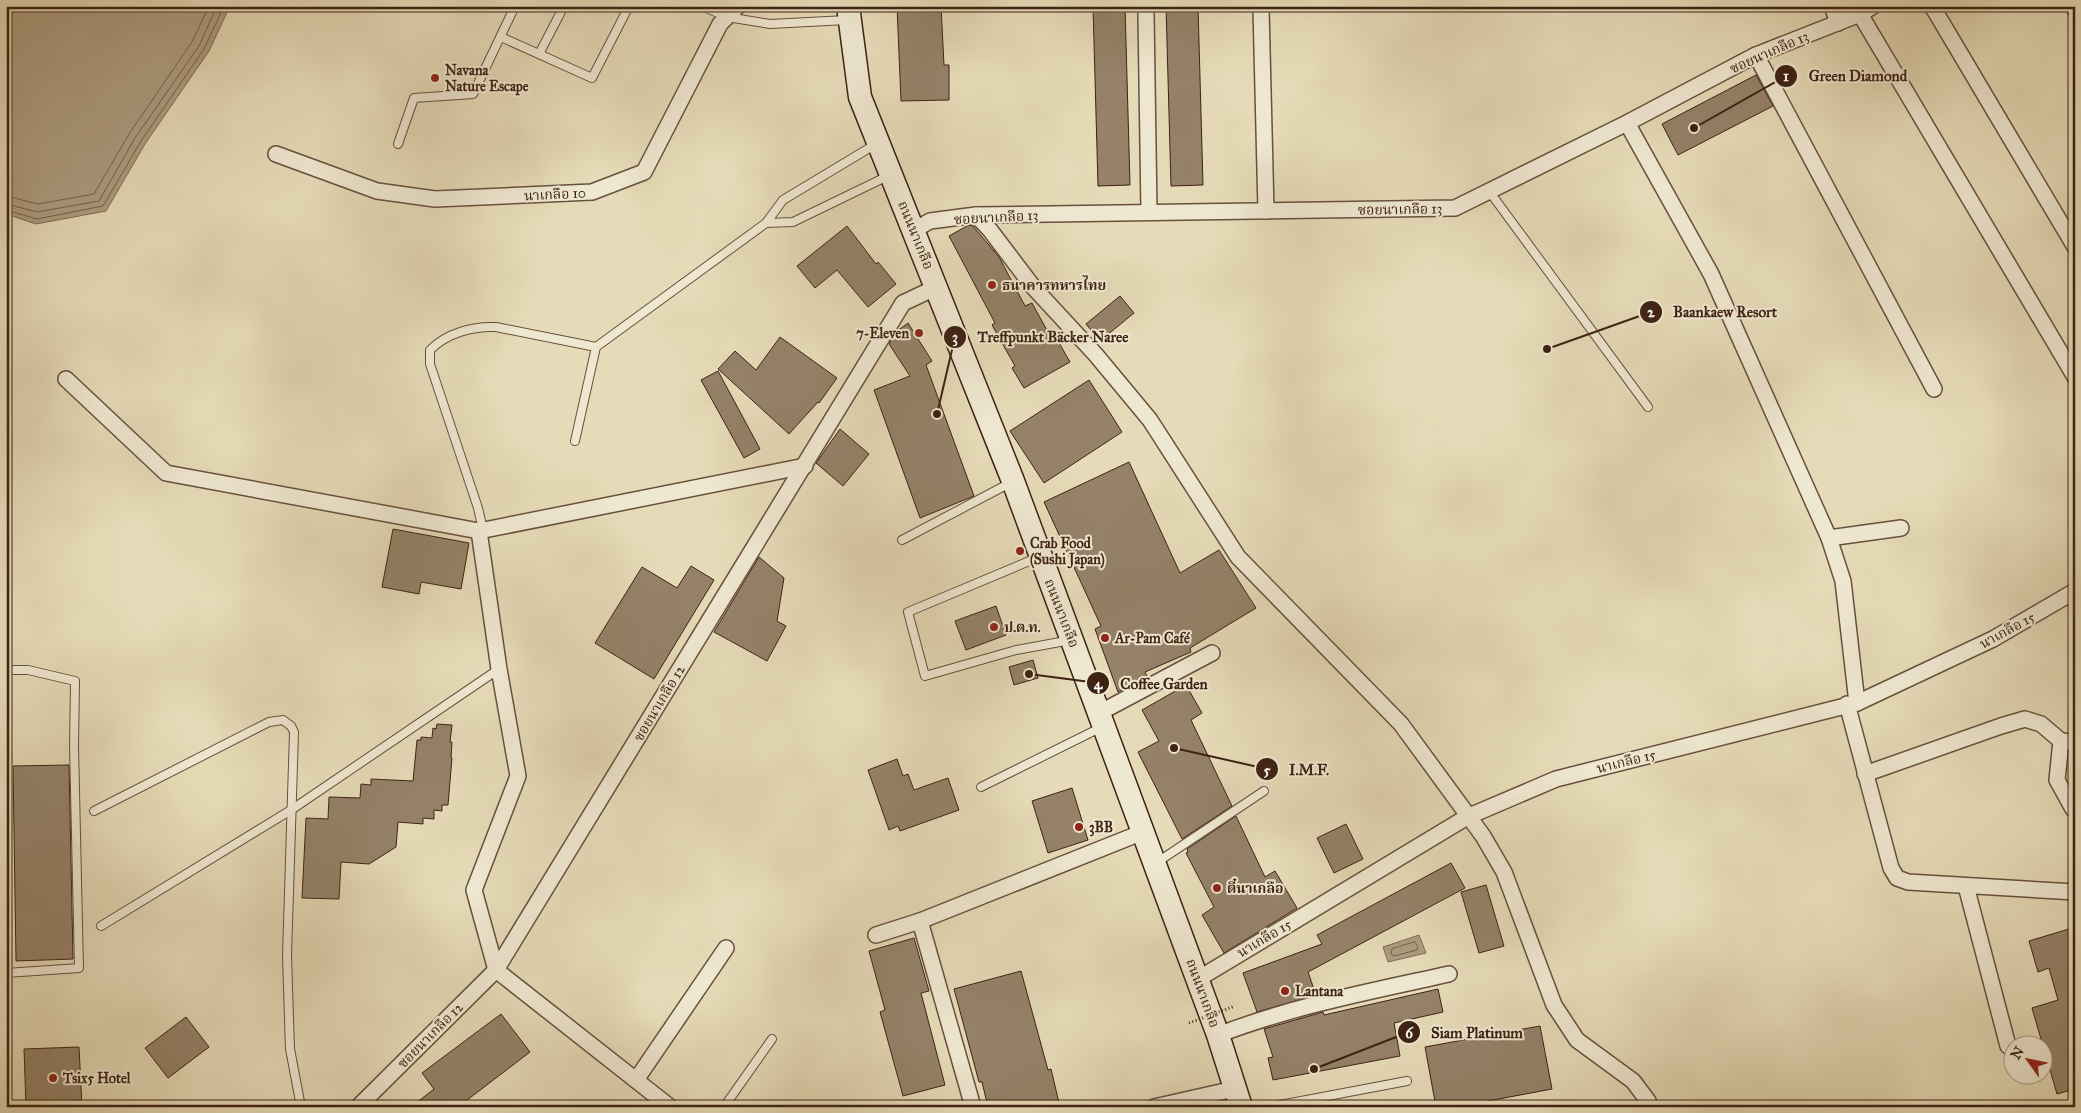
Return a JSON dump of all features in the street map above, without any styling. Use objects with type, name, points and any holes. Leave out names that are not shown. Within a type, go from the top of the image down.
[{"type":"street","points":[[1832,6],[1838,23]]},
{"type":"street","name":"ซอยนาเกลือ 13","points":[[914,230],[930,221],[976,215],[1455,208],[1488,190],[1627,123],[1756,55],[1860,14],[1874,6]]},
{"type":"street","points":[[1932,6],[2075,247]]},
{"type":"street","points":[[2073,6],[2075,10]]},
{"type":"street","points":[[1261,9],[1266,211]]},
{"type":"street","name":"นาเกลือ 10","points":[[276,154],[378,191],[435,199],[592,192],[644,172],[720,24],[733,12]]},
{"type":"street","name":"ถนนนาเกลือ","points":[[849,13],[860,97],[937,287],[1073,640],[1198,978],[1237,1098]]},
{"type":"street","points":[[1146,14],[1149,212]]},
{"type":"street","points":[[1860,14],[2075,377]]},
{"type":"street","points":[[1756,55],[1934,388]]},
{"type":"street","points":[[1627,123],[1711,274],[1829,538],[1843,581],[1852,704],[1865,774],[1891,868],[1897,878],[1908,882],[2074,896]]},
{"type":"street","points":[[976,215],[990,230],[1034,288],[1096,355],[1150,420],[1238,557],[1401,724],[1467,817],[1484,836],[1504,872],[1554,1005],[1577,1040],[1633,1081],[1648,1101],[1650,1107]]},
{"type":"street","name":"ซอยนาเกลือ 12","points":[[358,1107],[496,970],[903,303],[937,287]]},
{"type":"street","points":[[66,379],[166,473],[481,531],[804,466]]},
{"type":"street","points":[[1829,538],[1902,528]]},
{"type":"street","points":[[481,531],[499,669],[518,776],[474,890],[496,970],[670,1107]]},
{"type":"street","name":"นาเกลือ 15","points":[[1198,978],[1467,817],[1556,779],[1852,704],[1993,639],[2075,591]]},
{"type":"street","points":[[1101,720],[1212,653]]},
{"type":"street","points":[[1865,774],[2026,719],[2041,724],[2068,741],[2057,780],[2073,809],[2075,809]]},
{"type":"street","points":[[876,935],[920,921],[1143,832]]},
{"type":"street","points":[[1966,886],[2005,1036]]},
{"type":"street","points":[[920,921],[973,1107]]},
{"type":"street","points":[[636,1080],[726,948]]},
{"type":"street","points":[[1218,1035],[1241,1026],[1315,1004],[1449,974]]},
{"type":"street","points":[[1154,1107],[1237,1098]]},
{"type":"lane","points":[[398,144],[414,98],[473,94],[515,6]]},
{"type":"lane","points":[[539,54],[564,6]]},
{"type":"lane","points":[[501,37],[592,78],[629,6]]},
{"type":"lane","points":[[702,6],[733,12],[770,24],[849,13]]},
{"type":"lane","points":[[575,441],[596,347],[766,222],[783,200],[879,143]]},
{"type":"lane","points":[[766,222],[793,222],[892,174]]},
{"type":"lane","points":[[1488,190],[1648,407]]},
{"type":"lane","points":[[481,531],[478,508],[430,364],[430,350],[440,339],[480,326],[596,347]]},
{"type":"lane","points":[[902,540],[1013,481]]},
{"type":"lane","points":[[1041,556],[908,612],[925,676],[1016,650],[1073,640]]},
{"type":"lane","points":[[101,926],[291,810],[499,669]]},
{"type":"lane","points":[[6,670],[28,670],[75,681],[74,756],[79,968],[6,973]]},
{"type":"lane","points":[[94,811],[242,735],[277,720],[287,722],[291,726],[294,732],[287,956],[290,1049],[301,1107]]},
{"type":"lane","points":[[981,787],[1101,720]]},
{"type":"lane","points":[[1155,864],[1264,791]]},
{"type":"lane","points":[[724,1107],[772,1039]]},
{"type":"lane","points":[[1269,1107],[1407,1081]]},
{"type":"path","points":[[1189,1023],[1235,1006]]},
{"type":"water","points":[[6,6],[230,6],[209,51],[145,144],[106,211],[36,224],[6,214]]},
{"type":"water","points":[[1419,935],[1426,953],[1388,962],[1383,947]]},
{"type":"building","points":[[897,6],[941,6],[944,65],[949,65],[949,100],[901,101]]},
{"type":"building","points":[[1093,6],[1125,6],[1130,185],[1098,186]]},
{"type":"building","points":[[1166,6],[1198,6],[1203,185],[1171,186]]},
{"type":"building","points":[[1756,75],[1773,106],[1678,155],[1662,124]]},
{"type":"building","points":[[972,225],[999,257],[1025,306],[1032,303],[1054,343],[1058,341],[1070,362],[1024,388],[1012,368],[1015,366],[992,325],[995,323],[949,236]]},
{"type":"building","points":[[847,226],[876,264],[878,262],[896,284],[868,307],[837,270],[815,288],[797,266]]},
{"type":"building","points":[[1120,296],[1134,313],[1100,341],[1086,324]]},
{"type":"building","points":[[908,323],[932,361],[926,365],[974,496],[920,518],[874,390],[910,376],[889,344],[897,331]]},
{"type":"building","points":[[780,337],[837,378],[819,403],[789,434],[718,369],[735,351],[756,370]]},
{"type":"building","points":[[718,371],[760,449],[744,458],[701,380]]},
{"type":"building","points":[[1089,380],[1122,432],[1044,483],[1010,431]]},
{"type":"building","points":[[840,429],[869,454],[843,486],[816,463]]},
{"type":"building","points":[[1129,462],[1180,573],[1219,550],[1256,608],[1190,648],[1191,652],[1145,672],[1147,676],[1118,692],[1095,629],[1101,626],[1044,502]]},
{"type":"building","points":[[393,529],[469,543],[461,589],[421,582],[419,594],[382,587]]},
{"type":"building","points":[[759,557],[784,578],[777,621],[786,626],[767,661],[714,632]]},
{"type":"building","points":[[691,566],[714,580],[654,679],[595,643],[642,567],[677,588]]},
{"type":"building","points":[[996,606],[1006,635],[966,650],[955,621]]},
{"type":"building","points":[[1033,660],[1038,678],[1014,685],[1009,667]]},
{"type":"building","points":[[1186,685],[1202,713],[1191,720],[1232,806],[1182,839],[1138,752],[1159,741],[1142,710]]},
{"type":"building","points":[[437,724],[452,725],[450,742],[452,742],[452,758],[448,805],[442,805],[442,811],[434,810],[434,819],[423,818],[423,824],[398,822],[396,847],[369,864],[341,862],[339,899],[302,898],[306,818],[328,819],[329,797],[360,798],[361,784],[371,785],[371,779],[413,781],[417,740],[421,740],[421,737],[432,738],[433,728],[436,729]]},
{"type":"building","points":[[897,759],[903,776],[908,774],[914,790],[948,778],[959,810],[900,831],[898,826],[889,830],[868,770]]},
{"type":"building","points":[[69,765],[73,959],[16,961],[13,766]]},
{"type":"building","points":[[1072,788],[1088,840],[1048,853],[1032,801]]},
{"type":"building","points":[[1236,816],[1265,877],[1275,871],[1297,908],[1224,953],[1202,915],[1214,907],[1186,853],[1188,852],[1187,849]]},
{"type":"building","points":[[1346,824],[1363,859],[1334,873],[1317,838]]},
{"type":"building","points":[[1451,863],[1465,888],[1308,972],[1316,995],[1257,1012],[1243,973],[1322,944],[1317,935]]},
{"type":"building","points":[[1486,885],[1504,946],[1479,953],[1461,892]]},
{"type":"building","points":[[2069,929],[2075,946],[2075,1089],[2057,1094],[2054,1084],[2054,1036],[2040,1036],[2032,1008],[2058,1000],[2049,968],[2038,972],[2029,941]]},
{"type":"building","points":[[914,938],[929,991],[921,993],[945,1085],[903,1096],[880,1012],[885,1010],[869,951]]},
{"type":"building","points":[[1021,971],[1048,1070],[1051,1069],[1060,1107],[988,1107],[982,1082],[979,1082],[954,989]]},
{"type":"building","points":[[1438,989],[1443,1012],[1394,1023],[1400,1056],[1273,1080],[1268,1058],[1273,1057],[1264,1029],[1323,1012],[1324,1015]]},
{"type":"building","points":[[501,1014],[530,1052],[458,1107],[411,1107],[434,1089],[422,1073]]},
{"type":"building","points":[[186,1017],[209,1047],[168,1078],[145,1048]]},
{"type":"building","points":[[1540,1026],[1552,1089],[1456,1107],[1436,1107],[1425,1047]]},
{"type":"building","name":"Tsix5 Hotel","points":[[79,1047],[82,1107],[26,1107],[24,1049]]},
{"type":"place","name":"Navana Nature Escape","points":[[435,78]]},
{"type":"place","name":"Green Diamond","points":[[1694,128]]},
{"type":"place","name":"ธนาคารทหารไทย","points":[[992,285]]},
{"type":"place","name":"7-Eleven","points":[[919,333]]},
{"type":"place","name":"Baankaew Resort","points":[[1547,349]]},
{"type":"place","name":"Treffpunkt Bäcker Naree","points":[[937,414]]},
{"type":"place","name":"Crab Food (Sushi Japan)","points":[[1020,551]]},
{"type":"place","name":"ป.ต.ท.","points":[[994,627]]},
{"type":"place","name":"Ar-Pam Café","points":[[1105,638]]},
{"type":"place","name":"Coffee Garden","points":[[1029,674]]},
{"type":"place","name":"I.M.F.","points":[[1174,748]]},
{"type":"place","name":"3BB","points":[[1079,827]]},
{"type":"place","name":"ตี๋นาเกลือ","points":[[1217,888]]},
{"type":"place","name":"Lantana","points":[[1285,991]]},
{"type":"place","name":"Siam Platinum","points":[[1314,1069]]},
{"type":"place","name":"Tsix5 Hotel","points":[[53,1078]]}]
